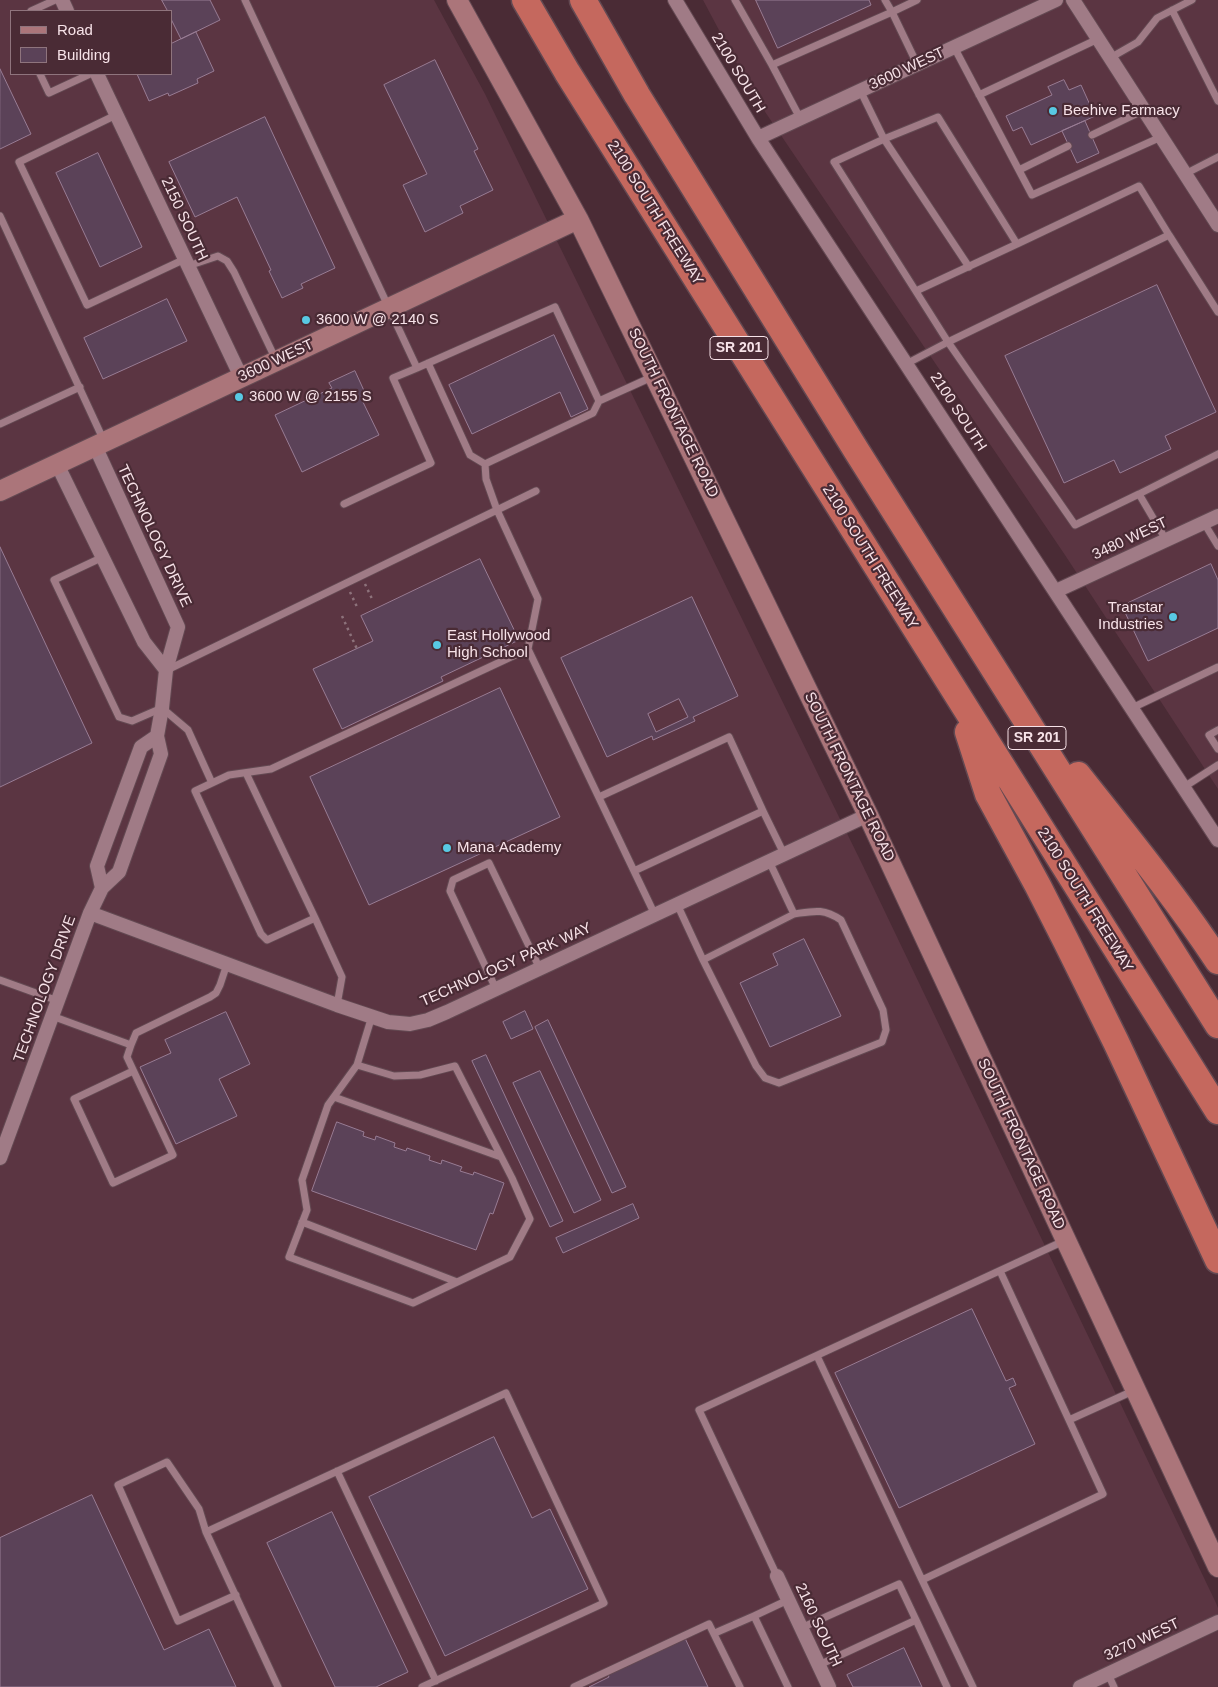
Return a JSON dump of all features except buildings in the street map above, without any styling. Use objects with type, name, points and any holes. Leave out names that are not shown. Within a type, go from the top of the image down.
[{"type":"highway","name":"2100 SOUTH FREEWAY","points":[[525,0],[567,72],[1218,1111]]},
{"type":"highway","name":"SR 201","points":[[584,0],[637,95],[856,450],[1218,1025]]},
{"type":"highway","points":[[856,450],[1046,734],[1155,872],[1189,917],[1218,961]]},
{"type":"highway","points":[[955,694],[988,794],[1038,886],[1116,1042],[1218,1260]]},
{"type":"street","name":"SOUTH FRONTAGE ROAD","points":[[456,0],[578,219],[654,375],[868,815],[1218,1566]]},
{"type":"street","name":"2100 SOUTH","points":[[675,0],[758,138],[1218,840]]},
{"type":"street","name":"3600 WEST","points":[[758,138],[1056,0]]},
{"type":"street","points":[[1073,0],[1218,224]]},
{"type":"street","name":"2150 SOUTH","points":[[97,75],[241,377]]},
{"type":"street","name":"3600 WEST","points":[[0,490],[578,219]]},
{"type":"street","name":"TECHNOLOGY DRIVE","points":[[0,1158],[90,913],[102,888],[118,872],[161,754],[156,736],[162,708],[166,670],[178,627],[100,444]]},
{"type":"street","points":[[57,464],[144,642],[166,670]]},
{"type":"street","name":"3480 WEST","points":[[1056,591],[1218,516]]},
{"type":"street","points":[[102,888],[97,866],[141,747],[156,736]]},
{"type":"street","name":"TECHNOLOGY PARK WAY","points":[[90,913],[337,1005],[388,1022],[410,1024],[428,1020],[540,969],[868,815]]},
{"type":"street","name":"2160 SOUTH","points":[[777,1576],[829,1687]]},
{"type":"street","name":"3270 WEST","points":[[1080,1687],[1218,1622]]},
{"type":"lane","points":[[34,10],[55,0]]},
{"type":"lane","points":[[245,0],[417,368]]},
{"type":"lane","points":[[735,0],[800,118]]},
{"type":"lane","points":[[885,0],[917,64]]},
{"type":"lane","points":[[772,65],[917,0]]},
{"type":"lane","points":[[1110,58],[1138,42],[1157,18],[1192,0]]},
{"type":"lane","points":[[1172,10],[1218,101]]},
{"type":"lane","points":[[979,96],[1098,39]]},
{"type":"lane","points":[[954,47],[1032,195],[1162,137]]},
{"type":"lane","points":[[40,75],[49,93],[88,75]]},
{"type":"lane","points":[[860,90],[884,139],[968,267]]},
{"type":"lane","points":[[1092,135],[1144,110]]},
{"type":"lane","points":[[116,115],[19,162],[87,305],[187,263],[218,256],[227,262],[234,272],[277,360]]},
{"type":"lane","points":[[1017,244],[938,117],[834,162],[948,342],[1075,525],[1218,454]]},
{"type":"lane","points":[[1019,170],[1068,146]]},
{"type":"lane","points":[[1185,174],[1218,157]]},
{"type":"lane","points":[[916,291],[1139,186],[1218,312]]},
{"type":"lane","points":[[0,216],[80,387],[100,444]]},
{"type":"lane","points":[[906,364],[1169,234]]},
{"type":"lane","points":[[344,504],[430,463],[393,378],[555,307],[599,401]]},
{"type":"lane","points":[[428,363],[470,455],[484,464],[486,479],[497,510],[538,599],[528,649],[655,915]]},
{"type":"lane","points":[[484,464],[593,412],[599,401],[654,375]]},
{"type":"lane","points":[[0,424],[80,387]]},
{"type":"lane","points":[[166,670],[536,490]]},
{"type":"lane","points":[[1139,494],[1166,540]]},
{"type":"lane","points":[[1204,523],[1218,546]]},
{"type":"lane","points":[[103,557],[54,580],[119,717],[132,721],[162,708],[188,730],[212,784]]},
{"type":"lane","points":[[315,918],[267,940],[261,934],[195,792],[229,775],[271,769],[528,649]]},
{"type":"lane","points":[[1132,708],[1218,666]]},
{"type":"lane","points":[[1218,730],[1209,735],[1218,749]]},
{"type":"lane","points":[[599,797],[729,737],[784,854]]},
{"type":"lane","points":[[1184,787],[1218,765]]},
{"type":"lane","points":[[246,773],[342,977],[337,1005]]},
{"type":"lane","points":[[634,871],[763,811]]},
{"type":"lane","points":[[769,861],[794,914]]},
{"type":"lane","points":[[496,989],[450,891],[453,880],[489,863],[540,969]]},
{"type":"lane","points":[[677,904],[703,960],[756,1066],[765,1078],[779,1083],[882,1042],[886,1030],[883,1010],[841,920],[830,913],[816,911],[794,914],[703,960]]},
{"type":"lane","points":[[133,1071],[74,1099],[114,1183],[173,1155],[127,1057],[136,1033],[210,998],[216,993],[227,964]]},
{"type":"lane","points":[[0,980],[58,1001]]},
{"type":"lane","points":[[52,1016],[131,1045]]},
{"type":"lane","points":[[357,1065],[394,1076],[420,1075],[455,1066],[530,1218],[510,1257],[413,1303],[289,1257],[307,1210],[302,1180],[328,1105],[357,1065],[372,1016]]},
{"type":"lane","points":[[334,1097],[501,1157]]},
{"type":"lane","points":[[302,1222],[457,1282]]},
{"type":"lane","points":[[777,1576],[699,1410],[1066,1240]]},
{"type":"lane","points":[[922,1580],[1103,1494],[1000,1271]]},
{"type":"lane","points":[[817,1356],[973,1687]]},
{"type":"lane","points":[[1069,1420],[1135,1389]]},
{"type":"lane","points":[[206,1532],[506,1393],[604,1603],[422,1687]]},
{"type":"lane","points":[[236,1596],[178,1621],[118,1485],[167,1462],[199,1509],[206,1532],[236,1596],[278,1687]]},
{"type":"lane","points":[[337,1471],[436,1680]]},
{"type":"lane","points":[[801,1628],[899,1584],[947,1687]]},
{"type":"lane","points":[[715,1633],[788,1600]]},
{"type":"lane","points":[[754,1616],[788,1687]]},
{"type":"lane","points":[[819,1665],[916,1620]]},
{"type":"lane","points":[[574,1687],[709,1624],[740,1687]]},
{"type":"lane","points":[[1108,1674],[1114,1687]]},
{"type":"path","points":[[362,576],[373,601]]},
{"type":"path","points":[[346,583],[358,609]]},
{"type":"path","points":[[342,616],[357,649]]},
{"type":"shaded area","points":[[0,0],[434,0],[485,94],[863,866],[1216,1603],[1218,1608],[1218,1687],[0,1687]]},
{"type":"shaded area","points":[[703,0],[1218,0],[1218,789],[1065,555],[753,94]]},
{"type":"place","name":"Beehive Farmacy","points":[[1053,111]]},
{"type":"place","name":"3600 W @ 2140 S","points":[[306,320]]},
{"type":"place","name":"3600 W @ 2155 S","points":[[239,397]]},
{"type":"place","name":"Transtar Industries","points":[[1173,617]]},
{"type":"place","name":"East Hollywood High School","points":[[437,645]]},
{"type":"place","name":"Mana Academy","points":[[447,848]]}]
